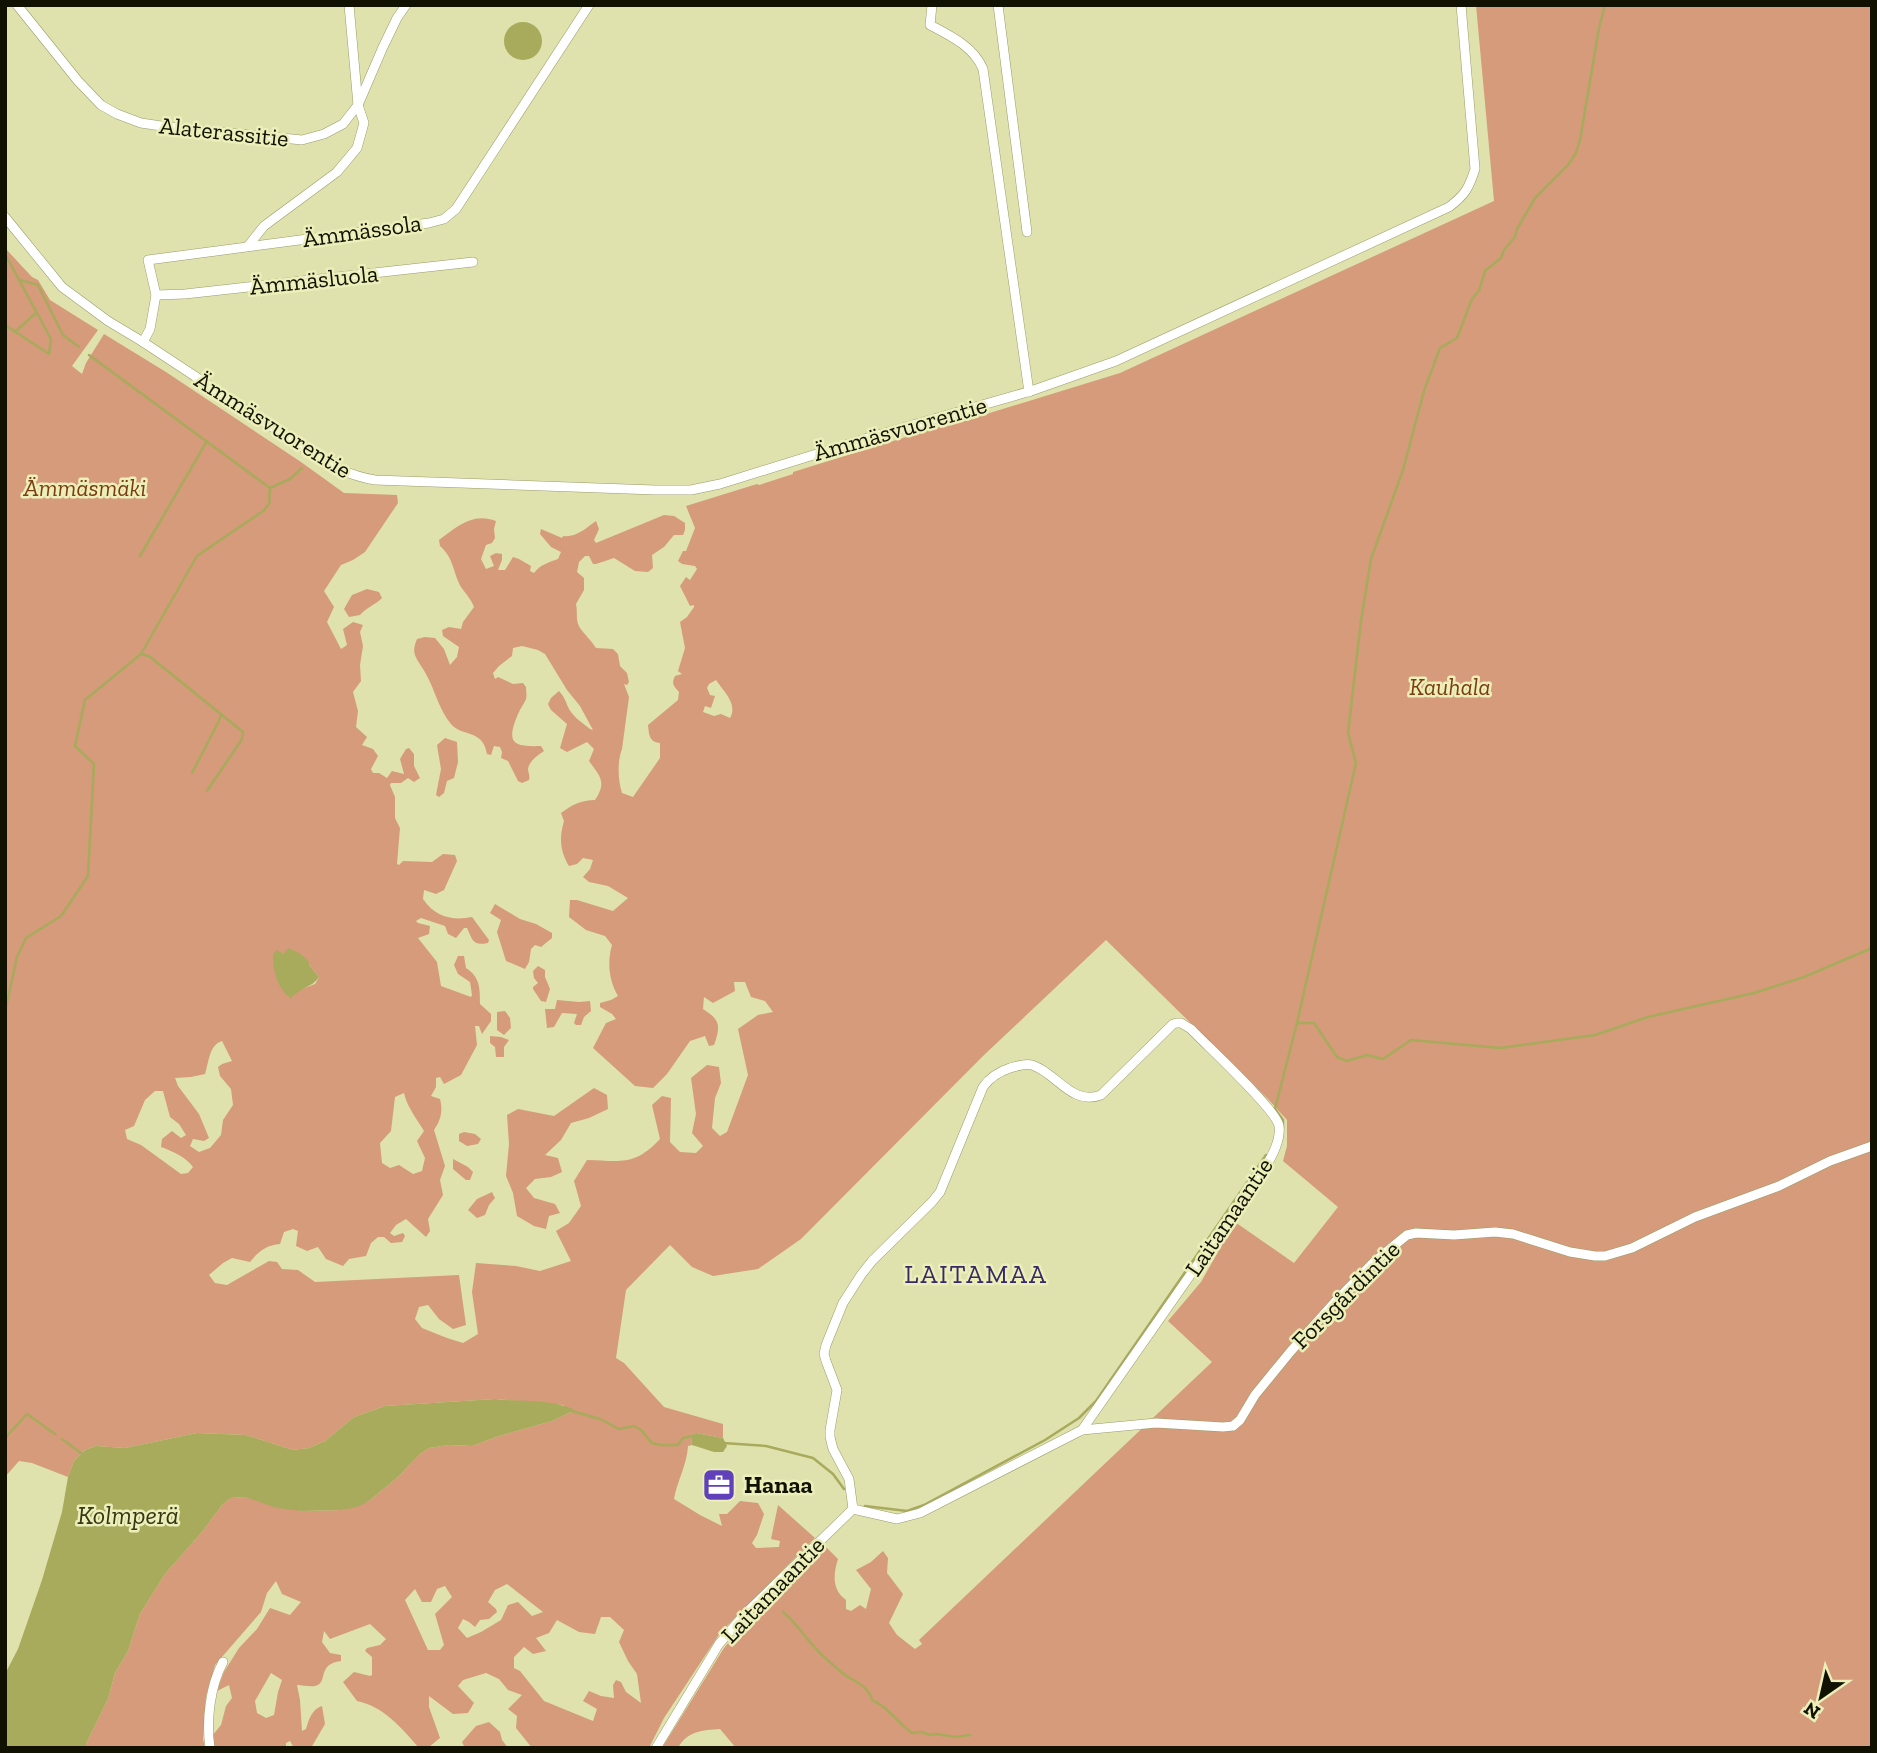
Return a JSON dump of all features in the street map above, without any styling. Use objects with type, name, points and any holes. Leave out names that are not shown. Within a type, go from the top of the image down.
[{"type":"street","name":"Alaterassitie","points":[[16,5],[78,81],[101,105],[117,114],[141,123],[302,140],[324,134],[343,124],[358,105],[383,47],[406,5]]},
{"type":"street","points":[[248,246],[270,222],[337,172],[357,148],[364,123],[358,105],[349,5]]},
{"type":"street","name":"Ämmässola","points":[[156,295],[148,260],[444,219],[456,209],[589,5]]},
{"type":"street","points":[[932,5],[930,25],[971,50],[983,69],[1029,392]]},
{"type":"street","points":[[998,5],[1027,232]]},
{"type":"street","name":"Ämmäsvuorentie","points":[[5,217],[62,287],[97,313],[339,470],[356,477],[375,480],[691,490],[720,484],[1029,392],[1116,361],[1449,207],[1463,197],[1471,184],[1475,169],[1461,5]]},
{"type":"street","name":"Ämmäsluola","points":[[156,295],[473,262]]},
{"type":"street","points":[[143,342],[150,329],[156,295]]},
{"type":"street","name":"Laitamaantie","points":[[1181,1023],[1191,1029],[1273,1113],[1278,1120],[1279,1135],[1265,1168],[1082,1430],[920,1513],[897,1519],[853,1509],[849,1479],[833,1449],[830,1437],[837,1390],[824,1354],[826,1345],[843,1303],[856,1282],[872,1261],[940,1192],[983,1087],[996,1074],[1027,1065],[1037,1068],[1072,1093],[1094,1098],[1101,1095],[1173,1024],[1181,1023]]},
{"type":"street","name":"Forsgårdintie","points":[[1082,1430],[1156,1423],[1233,1426],[1290,1351],[1374,1262],[1407,1235],[1494,1232],[1513,1234],[1570,1252],[1605,1256],[1632,1248],[1695,1217],[1779,1186],[1830,1161],[1872,1146]]},
{"type":"street","name":"Laitamaantie","points":[[656,1748],[719,1644],[744,1615],[853,1509]]},
{"type":"street","points":[[210,1748],[209,1717],[213,1692],[223,1662]]},
{"type":"green space","name":"Kauhala","points":[[1476,5],[1872,5],[1872,1748],[736,1748],[720,1729],[691,1735],[678,1748],[662,1748],[724,1648],[748,1619],[824,1545],[838,1559],[835,1571],[836,1587],[846,1600],[846,1609],[851,1611],[860,1605],[866,1609],[871,1589],[856,1570],[883,1551],[888,1558],[887,1573],[903,1594],[889,1623],[897,1635],[915,1649],[922,1644],[919,1640],[1212,1362],[1168,1321],[1201,1282],[1235,1222],[1294,1263],[1338,1207],[1283,1161],[1287,1146],[1287,1120],[1106,940],[983,1056],[801,1239],[758,1269],[713,1276],[692,1267],[670,1245],[626,1290],[616,1358],[624,1363],[664,1407],[723,1424],[723,1438],[696,1433],[691,1435],[692,1445],[688,1446],[674,1499],[722,1526],[719,1514],[727,1514],[740,1501],[758,1503],[764,1514],[752,1543],[756,1548],[779,1547],[780,1541],[771,1539],[778,1505],[815,1538],[720,1633],[664,1718],[649,1748],[532,1748],[516,1728],[517,1716],[508,1709],[522,1695],[508,1690],[499,1679],[486,1673],[463,1680],[458,1686],[474,1703],[468,1713],[453,1714],[429,1696],[429,1707],[440,1738],[429,1747],[419,1748],[384,1713],[357,1701],[343,1682],[354,1672],[372,1675],[372,1657],[365,1651],[380,1645],[386,1639],[370,1624],[330,1639],[324,1631],[322,1642],[330,1653],[341,1655],[341,1661],[325,1669],[319,1684],[297,1685],[302,1731],[306,1729],[313,1712],[322,1706],[325,1724],[311,1748],[294,1748],[290,1741],[286,1743],[286,1748],[214,1748],[212,1736],[221,1725],[226,1706],[232,1698],[229,1685],[217,1691],[224,1672],[270,1608],[290,1615],[301,1602],[282,1594],[276,1581],[267,1593],[261,1612],[215,1665],[206,1696],[203,1739],[205,1748],[86,1748],[108,1699],[115,1673],[128,1651],[140,1614],[165,1574],[222,1505],[231,1498],[245,1497],[302,1511],[342,1510],[369,1501],[429,1448],[472,1446],[552,1421],[571,1412],[563,1405],[495,1399],[385,1406],[354,1417],[325,1441],[309,1448],[293,1450],[246,1435],[197,1433],[125,1448],[96,1446],[85,1450],[74,1461],[68,1477],[32,1463],[19,1461],[5,1477],[5,248],[38,280],[50,300],[98,330],[72,366],[82,374],[104,334],[166,372],[344,493],[397,495],[398,503],[365,552],[341,565],[324,591],[334,607],[327,622],[341,649],[347,645],[343,629],[353,622],[363,625],[360,632],[363,646],[361,681],[353,692],[358,711],[356,727],[367,737],[362,745],[373,749],[378,756],[371,769],[373,773],[387,778],[392,771],[404,774],[400,759],[406,749],[409,748],[414,754],[414,766],[420,778],[414,782],[408,778],[401,783],[390,785],[395,797],[395,818],[400,828],[397,864],[403,861],[432,862],[443,854],[455,855],[457,861],[444,890],[436,894],[424,890],[423,899],[439,914],[458,918],[472,917],[489,940],[488,943],[476,943],[467,928],[456,938],[448,934],[445,926],[421,918],[416,921],[430,926],[429,934],[418,938],[437,962],[441,986],[471,997],[470,982],[458,974],[454,965],[458,956],[464,956],[466,968],[478,983],[480,1004],[491,1014],[491,1021],[482,1034],[479,1026],[475,1026],[477,1045],[461,1075],[444,1084],[440,1077],[436,1078],[436,1087],[431,1096],[440,1099],[441,1111],[434,1130],[445,1166],[440,1180],[443,1195],[428,1219],[430,1231],[426,1237],[406,1219],[390,1233],[394,1236],[403,1233],[405,1236],[402,1242],[391,1243],[384,1237],[378,1237],[371,1243],[366,1256],[349,1259],[343,1266],[326,1259],[318,1247],[307,1251],[296,1246],[298,1231],[293,1229],[284,1232],[280,1244],[263,1250],[250,1262],[232,1258],[209,1275],[215,1283],[227,1285],[269,1261],[277,1262],[282,1269],[298,1270],[315,1282],[459,1275],[466,1325],[453,1329],[439,1319],[428,1305],[419,1307],[415,1319],[422,1328],[463,1343],[478,1334],[472,1292],[476,1263],[540,1271],[571,1261],[556,1231],[569,1223],[581,1206],[574,1181],[587,1160],[627,1160],[651,1148],[660,1139],[652,1105],[662,1096],[671,1098],[670,1142],[680,1152],[696,1153],[703,1146],[692,1133],[696,1114],[691,1078],[707,1065],[719,1067],[721,1083],[715,1098],[712,1128],[720,1136],[727,1132],[748,1075],[738,1029],[758,1015],[773,1012],[765,1001],[751,997],[745,982],[734,982],[735,991],[713,1003],[704,997],[703,1009],[713,1016],[718,1024],[714,1045],[709,1046],[705,1036],[690,1041],[667,1074],[653,1088],[635,1086],[593,1048],[606,1023],[616,1019],[600,1007],[600,1003],[618,996],[610,971],[612,945],[605,936],[586,930],[569,917],[570,900],[613,911],[628,898],[608,886],[589,882],[583,877],[593,860],[583,858],[577,864],[569,866],[562,850],[561,833],[564,821],[561,813],[577,804],[595,800],[601,788],[601,779],[589,761],[594,749],[587,742],[567,752],[560,748],[567,724],[551,710],[548,704],[551,698],[559,691],[573,715],[593,730],[545,654],[522,646],[513,648],[512,656],[493,673],[495,679],[498,677],[513,684],[523,683],[526,687],[526,699],[514,724],[512,737],[518,744],[541,746],[544,751],[530,764],[529,780],[522,783],[518,781],[508,761],[501,758],[500,747],[494,746],[491,755],[487,754],[485,746],[477,737],[451,724],[443,713],[414,651],[417,639],[435,638],[444,649],[450,665],[457,657],[459,647],[443,636],[442,630],[449,627],[461,629],[474,607],[461,587],[439,540],[465,522],[480,518],[496,521],[495,538],[492,543],[486,545],[481,559],[486,569],[494,566],[490,556],[496,553],[502,554],[498,570],[505,570],[513,557],[531,566],[530,571],[534,573],[558,559],[561,552],[551,547],[540,534],[541,529],[562,538],[577,534],[596,521],[599,529],[594,540],[596,543],[664,515],[674,516],[685,523],[683,535],[674,535],[664,547],[652,555],[653,568],[648,572],[635,571],[614,558],[593,564],[589,556],[585,556],[579,562],[577,572],[584,578],[584,590],[576,604],[578,625],[596,648],[613,649],[618,654],[620,666],[627,673],[629,682],[624,684],[629,697],[619,771],[622,793],[633,797],[660,758],[660,743],[652,739],[648,725],[678,700],[679,692],[673,681],[675,676],[682,674],[678,671],[685,648],[680,622],[694,607],[690,606],[680,586],[686,577],[690,580],[697,569],[678,561],[683,551],[686,551],[695,528],[686,506],[1120,373],[1494,201]],"holes":[[[716,680],[731,703],[730,718],[703,712],[705,706],[711,708],[715,696],[710,695],[707,688]],[[283,954],[309,965],[319,977],[315,984],[297,991]],[[222,1041],[232,1061],[218,1067],[220,1076],[231,1089],[233,1105],[223,1120],[221,1135],[210,1148],[199,1152],[190,1146],[193,1139],[204,1141],[209,1138],[199,1114],[175,1078],[205,1074],[214,1046]],[[155,1091],[163,1091],[170,1117],[186,1135],[181,1138],[172,1131],[162,1139],[161,1147],[183,1157],[193,1167],[188,1173],[181,1174],[141,1145],[127,1139],[125,1130],[134,1126],[145,1100]],[[404,1093],[424,1131],[417,1141],[425,1158],[422,1171],[413,1174],[399,1165],[390,1168],[382,1163],[380,1143],[391,1131],[395,1097]],[[507,1584],[543,1612],[532,1616],[518,1602],[508,1605],[501,1620],[467,1638],[458,1628],[463,1619],[475,1627],[480,1620],[489,1619],[497,1612],[488,1602],[495,1590]],[[445,1586],[452,1597],[435,1614],[444,1645],[440,1650],[428,1650],[405,1600],[415,1589],[422,1602],[431,1602],[437,1589]],[[601,1617],[610,1617],[624,1630],[619,1642],[637,1674],[641,1703],[616,1680],[613,1685],[614,1698],[589,1691],[583,1701],[597,1709],[593,1721],[544,1701],[520,1671],[514,1668],[514,1657],[524,1647],[533,1654],[546,1651],[536,1638],[549,1633],[557,1620],[579,1632],[595,1634]],[[271,1673],[282,1680],[274,1715],[266,1718],[257,1713],[255,1701]]]},
{"type":"green space","points":[[367,589],[379,592],[382,598],[360,615],[349,617],[344,609],[352,595]]},
{"type":"green space","points":[[445,738],[457,742],[458,762],[454,778],[447,781],[444,793],[439,797],[436,795],[441,769],[437,745]]},
{"type":"green space","points":[[495,904],[552,933],[552,938],[541,947],[535,945],[531,949],[525,969],[506,961],[497,932],[501,920],[490,913]]},
{"type":"green space","points":[[538,966],[545,970],[550,989],[546,1002],[541,1001],[533,989],[538,983],[533,971]]},
{"type":"green space","points":[[557,1000],[590,1001],[591,1011],[584,1017],[581,1025],[574,1023],[577,1014],[562,1013],[554,1027],[547,1028],[545,1009],[555,1009]]},
{"type":"green space","points":[[505,1011],[510,1018],[511,1028],[504,1035],[497,1030],[497,1012]]},
{"type":"green space","points":[[490,1036],[509,1040],[504,1047],[504,1057],[496,1057]]},
{"type":"green space","points":[[594,1088],[607,1095],[608,1109],[571,1123],[561,1140],[545,1155],[558,1158],[562,1172],[535,1179],[526,1188],[534,1198],[555,1204],[560,1213],[549,1216],[546,1229],[534,1226],[517,1216],[513,1193],[506,1176],[509,1144],[507,1115],[518,1109],[554,1116]]},
{"type":"green space","points":[[459,1134],[475,1134],[481,1139],[478,1144],[467,1146],[459,1141]]},
{"type":"green space","points":[[453,1159],[473,1172],[470,1180],[466,1180],[453,1169]]},
{"type":"green space","points":[[492,1192],[495,1198],[485,1215],[477,1218],[468,1210],[477,1199]]},
{"type":"green space","points":[[489,1722],[500,1732],[508,1748],[465,1748],[462,1742],[476,1726]]},
{"type":"water","points":[[523,22],[536,28],[542,41],[536,54],[523,60],[510,54],[504,41],[510,28]]},
{"type":"water","points":[[289,948],[301,954],[319,977],[291,998],[279,984],[273,960],[273,954],[277,950],[283,954]]},
{"type":"water","name":"Kolmperä","points":[[495,1399],[545,1402],[573,1409],[552,1421],[472,1446],[429,1448],[369,1501],[357,1507],[302,1511],[277,1508],[245,1497],[231,1498],[222,1505],[165,1574],[140,1614],[128,1651],[115,1673],[108,1699],[86,1748],[5,1748],[5,1674],[18,1649],[42,1580],[62,1512],[68,1477],[74,1461],[85,1450],[96,1446],[125,1448],[197,1433],[246,1435],[293,1450],[309,1448],[325,1441],[354,1417],[385,1406]]},
{"type":"water","points":[[696,1433],[723,1438],[727,1446],[723,1452],[714,1452],[692,1445],[691,1435]]},
{"type":"waterway","points":[[1283,1128],[1283,1120],[1275,1109],[1356,763],[1348,733],[1371,559],[1403,470],[1424,391],[1440,348],[1457,338],[1472,299],[1479,291],[1485,271],[1501,258],[1535,198],[1568,165],[1576,153],[1605,5]]},
{"type":"waterway","points":[[5,254],[51,339],[49,354],[5,325]]},
{"type":"waterway","points":[[20,280],[38,285],[63,335],[79,347]]},
{"type":"waterway","points":[[15,332],[36,313]]},
{"type":"waterway","points":[[89,355],[270,488],[290,479],[302,468]]},
{"type":"waterway","points":[[140,556],[207,441]]},
{"type":"waterway","points":[[5,1012],[17,957],[26,938],[61,916],[88,876],[94,764],[75,746],[85,700],[141,654],[197,556],[263,511],[269,504],[270,488]]},
{"type":"waterway","points":[[141,654],[149,656],[243,732],[242,739],[207,791]]},
{"type":"waterway","points":[[192,773],[221,714]]},
{"type":"waterway","points":[[1297,1023],[1314,1023],[1337,1057],[1347,1061],[1367,1055],[1383,1059],[1411,1040],[1500,1048],[1595,1035],[1648,1017],[1754,993],[1804,977],[1872,948]]},
{"type":"waterway","points":[[865,1506],[907,1511],[924,1505],[1045,1440],[1079,1418],[1096,1401],[1266,1155]]},
{"type":"waterway","points":[[572,1411],[600,1419],[619,1429],[634,1426],[652,1443],[660,1445],[678,1445],[683,1438],[693,1436]]},
{"type":"waterway","points":[[5,1438],[27,1414],[55,1434]]},
{"type":"waterway","points":[[62,1439],[81,1453]]},
{"type":"waterway","points":[[723,1443],[766,1446],[813,1458],[833,1474],[844,1489]]},
{"type":"waterway","points":[[783,1612],[826,1659],[863,1686],[872,1700],[884,1707],[912,1733],[956,1737],[970,1735]]},
{"type":"place","name":"Hanaa","points":[[719,1485]]},
{"type":"district","name":"LAITAMAA","points":[[976,1274]]},
{"type":"park label","name":"Ämmäsmäki","points":[[85,488]]}]
